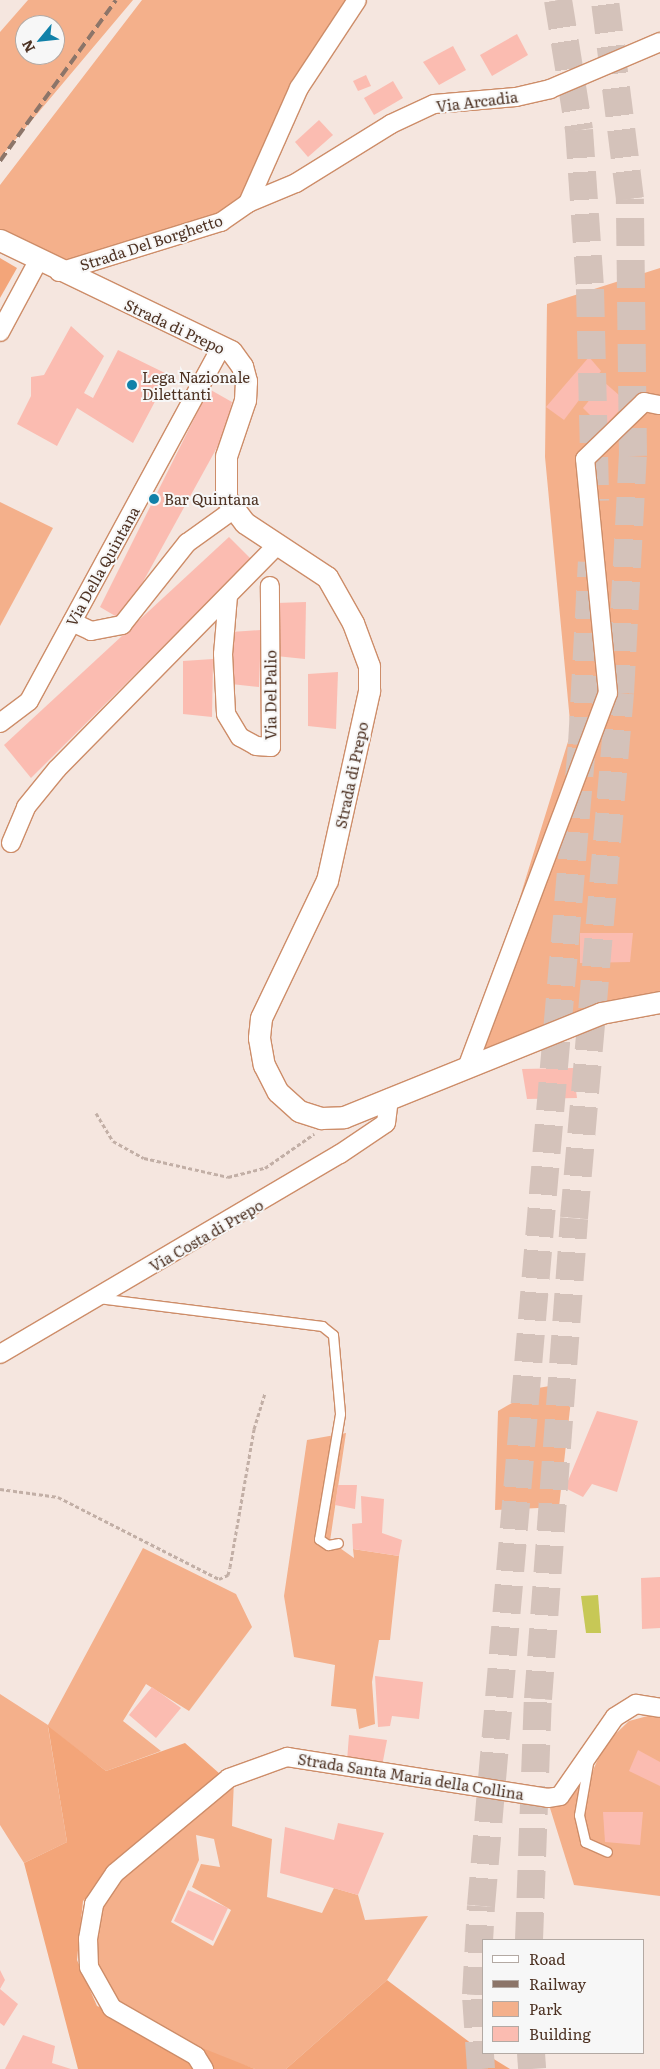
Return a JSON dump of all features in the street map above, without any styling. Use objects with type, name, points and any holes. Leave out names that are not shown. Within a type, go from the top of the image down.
[{"type":"street","points":[[248,203],[299,88],[357,0]]},
{"type":"street","name":"Via Arcadia","points":[[248,203],[296,183],[391,124],[434,104],[516,97],[550,89],[660,42]]},
{"type":"street","name":"Strada Del Borghetto","points":[[58,272],[221,222],[248,203]]},
{"type":"street","name":"Strada di Prepo","points":[[2,241],[58,272],[222,347],[242,366],[246,382],[245,400],[226,456],[226,498],[233,510],[278,544],[327,577],[353,623],[368,666],[369,691],[327,880],[261,1018],[259,1038],[264,1065],[278,1092],[299,1111],[321,1118],[344,1117],[468,1065],[601,1013],[660,1002]]},
{"type":"street","points":[[0,332],[38,261]]},
{"type":"street","name":"Via Della Quintana","points":[[0,723],[29,701],[222,347]]},
{"type":"street","points":[[468,1065],[608,692],[584,460],[644,402],[660,405]]},
{"type":"street","points":[[72,622],[91,631],[122,625],[187,543],[233,510]]},
{"type":"street","points":[[11,843],[26,808],[57,769],[278,544]]},
{"type":"street","name":"Via Del Palio","points":[[228,596],[223,654],[226,714],[240,737],[256,746],[270,746],[270,586]]},
{"type":"street","name":"Via Costa di Prepo","points":[[0,1354],[340,1154],[386,1123],[389,1098]]},
{"type":"street","name":"Strada Santa Maria della Collina","points":[[204,2069],[196,2056],[112,2008],[89,1967],[94,1904],[115,1873],[142,1848],[229,1778],[287,1756],[548,1798],[560,1796],[591,1754],[614,1717],[636,1704],[660,1708]]},
{"type":"lane","points":[[98,1298],[322,1326],[333,1336],[340,1414],[319,1539],[328,1545],[338,1543]]},
{"type":"lane","points":[[591,1754],[579,1815],[584,1842],[607,1852]]},
{"type":"path","points":[[96,1113],[113,1141],[144,1158],[228,1178],[265,1168],[314,1134],[321,1118]]},
{"type":"path","points":[[0,1489],[58,1497],[219,1579],[228,1575],[230,1567],[254,1429],[265,1393]]},
{"type":"green space","points":[[28,0],[133,0],[0,158],[0,32]]},
{"type":"green space","points":[[142,0],[359,0],[343,16],[248,203],[59,272],[0,240],[0,185]]},
{"type":"green space","points":[[660,268],[660,1002],[468,1065],[571,732],[545,457],[547,304]]},
{"type":"green space","points":[[0,502],[53,528],[0,626]]},
{"type":"green space","points":[[573,1382],[559,1507],[495,1510],[498,1411],[538,1388]]},
{"type":"green space","points":[[346,1433],[330,1541],[354,1558],[353,1549],[399,1556],[390,1640],[379,1640],[372,1682],[375,1724],[359,1729],[356,1709],[331,1706],[335,1665],[294,1657],[284,1596],[307,1440]]},
{"type":"green space","points":[[143,1548],[236,1594],[252,1627],[189,1711],[146,1684],[123,1721],[161,1751],[106,1771],[48,1727],[67,1842],[24,1863],[0,1825],[0,1694],[48,1725]]},
{"type":"green space","points":[[655,1714],[660,1716],[660,1896],[574,1885],[550,1808],[588,1782],[604,1745],[629,1721]]},
{"type":"green space","points":[[234,1781],[232,1826],[272,1839],[267,1897],[322,1913],[334,1888],[358,1895],[365,1920],[428,1916],[387,1980],[286,2069],[255,2069],[223,2058],[159,2028],[99,1991],[88,1944],[115,1873]],"holes":[[[196,1835],[214,1839],[220,1867],[201,1864],[192,1887],[231,1910],[213,1946],[171,1922],[199,1860]]]},
{"type":"shaded area","points":[[0,258],[17,268],[0,298]]},
{"type":"shaded area","points":[[598,1595],[601,1633],[586,1633],[581,1596]]},
{"type":"shaded area","points":[[48,1726],[106,1771],[185,1743],[220,1774],[83,1901],[77,1960],[97,2006],[255,2069],[78,2069],[24,1863],[67,1842]]},
{"type":"shaded area","points":[[387,1980],[482,2051],[482,2054],[486,2054],[510,2069],[286,2069]]},
{"type":"building","points":[[517,34],[528,55],[492,76],[480,55]]},
{"type":"building","points":[[453,46],[466,70],[439,85],[423,62]]},
{"type":"building","points":[[366,75],[371,86],[358,91],[353,81]]},
{"type":"building","points":[[393,81],[403,98],[374,115],[364,98]]},
{"type":"building","points":[[319,120],[333,135],[308,157],[295,142]]},
{"type":"building","name":"Lega Nazionale Dilettanti","points":[[71,326],[104,356],[84,393],[93,398],[118,350],[169,375],[133,443],[77,408],[57,446],[17,424],[31,396],[31,377],[44,375]]},
{"type":"building","points":[[589,357],[601,371],[564,420],[546,407]]},
{"type":"building","points":[[604,382],[627,402],[603,428],[583,408]]},
{"type":"building","points":[[209,389],[232,402],[225,433],[122,620],[100,607]]},
{"type":"building","points":[[229,537],[251,559],[31,778],[4,745]]},
{"type":"building","points":[[306,602],[305,659],[276,656],[276,603]]},
{"type":"building","points":[[261,630],[259,687],[231,684],[231,632]]},
{"type":"building","points":[[213,659],[212,717],[183,714],[183,661]]},
{"type":"building","points":[[338,672],[336,729],[308,726],[308,674]]},
{"type":"building","points":[[580,933],[633,933],[630,962],[580,963]]},
{"type":"building","points":[[573,1068],[577,1098],[527,1099],[522,1069]]},
{"type":"building","points":[[597,1411],[638,1421],[617,1492],[592,1484],[583,1497],[565,1488]]},
{"type":"building","points":[[338,1485],[357,1485],[355,1509],[335,1505]]},
{"type":"building","points":[[361,1496],[384,1499],[382,1533],[402,1540],[399,1556],[353,1549],[352,1524],[362,1523]]},
{"type":"building","points":[[660,1577],[660,1628],[642,1629],[641,1578]]},
{"type":"building","points":[[375,1676],[423,1682],[419,1719],[392,1716],[390,1726],[378,1727]]},
{"type":"building","points":[[152,1687],[181,1708],[156,1738],[129,1715]]},
{"type":"building","points":[[349,1735],[387,1740],[382,1766],[347,1761]]},
{"type":"building","points":[[638,1750],[660,1762],[660,1786],[629,1771]]},
{"type":"building","points":[[603,1812],[643,1812],[640,1845],[605,1842]]},
{"type":"building","points":[[338,1823],[384,1833],[358,1895],[280,1873],[285,1827],[334,1840]]},
{"type":"building","points":[[188,1890],[228,1908],[213,1941],[174,1921]]},
{"type":"building","points":[[0,1970],[5,1980],[0,1989]]},
{"type":"building","points":[[0,1989],[18,2004],[4,2026],[0,2023]]},
{"type":"building","points":[[23,2035],[55,2046],[52,2063],[71,2069],[5,2069]]},
{"type":"tunnel","points":[[558,0],[579,130],[590,289],[595,501]]},
{"type":"tunnel","points":[[529,1939],[538,1699],[574,1218],[620,693],[633,456],[630,199],[605,0]]},
{"type":"tunnel","points":[[481,2069],[476,1995],[481,1906],[582,745],[592,562]]},
{"type":"tunnel","points":[[531,2054],[532,2069]]},
{"type":"railway","points":[[0,161],[116,0]]},
{"type":"place","name":"Lega Nazionale Dilettanti","points":[[132,385]]},
{"type":"place","name":"Bar Quintana","points":[[154,499]]}]
